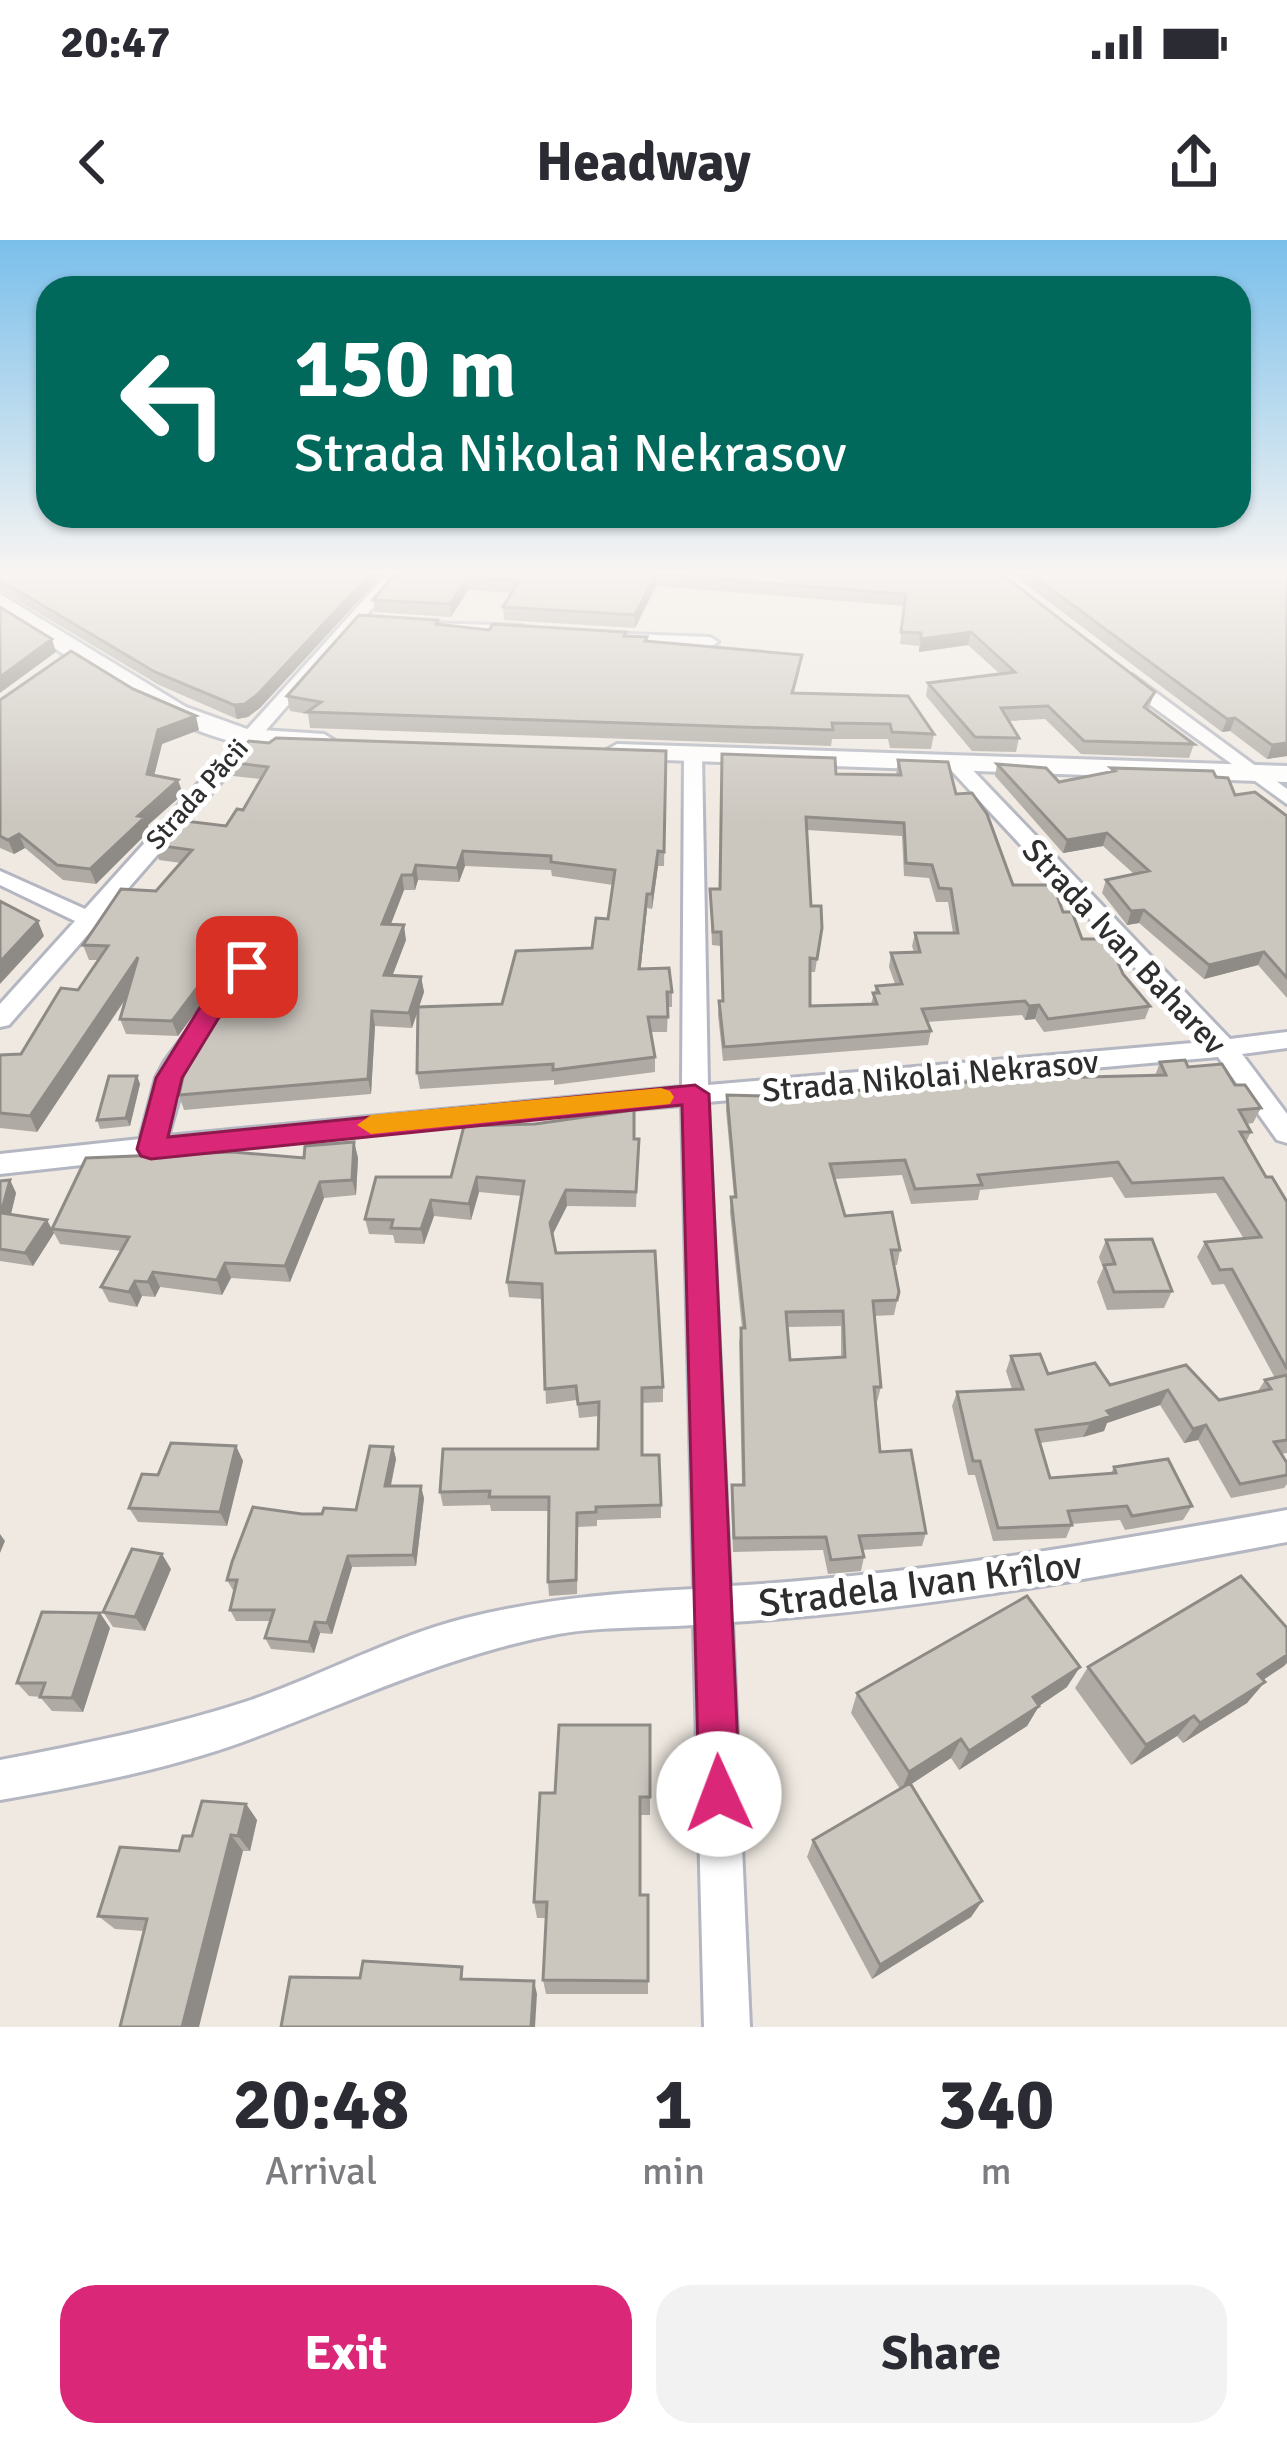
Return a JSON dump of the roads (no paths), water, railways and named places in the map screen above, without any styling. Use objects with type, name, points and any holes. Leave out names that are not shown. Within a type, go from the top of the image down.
[{"type":"main road","points":[[64,655],[248,738],[363,743]]},
{"type":"main road","points":[[599,752],[1287,774]]},
{"type":"street","name":"Strada Păcii","points":[[0,1018],[248,738],[329,655]]},
{"type":"street","points":[[1113,669],[1287,798]]},
{"type":"street","points":[[693,755],[695,1094],[727,2027]]},
{"type":"street","name":"Strada Ivan Baharev","points":[[957,765],[1225,1049],[1287,1133]]},
{"type":"street","points":[[0,877],[86,918]]},
{"type":"street","points":[[151,1149],[169,1078],[178,1061],[262,946]]},
{"type":"street","name":"Strada Nikolai Nekrasov","points":[[0,1164],[1287,1040]]},
{"type":"street","name":"Stradela Ivan Krîlov","points":[[0,1780],[98,1762],[252,1719],[371,1669],[462,1638],[562,1616],[713,1608],[1004,1577],[1287,1526]]}]
